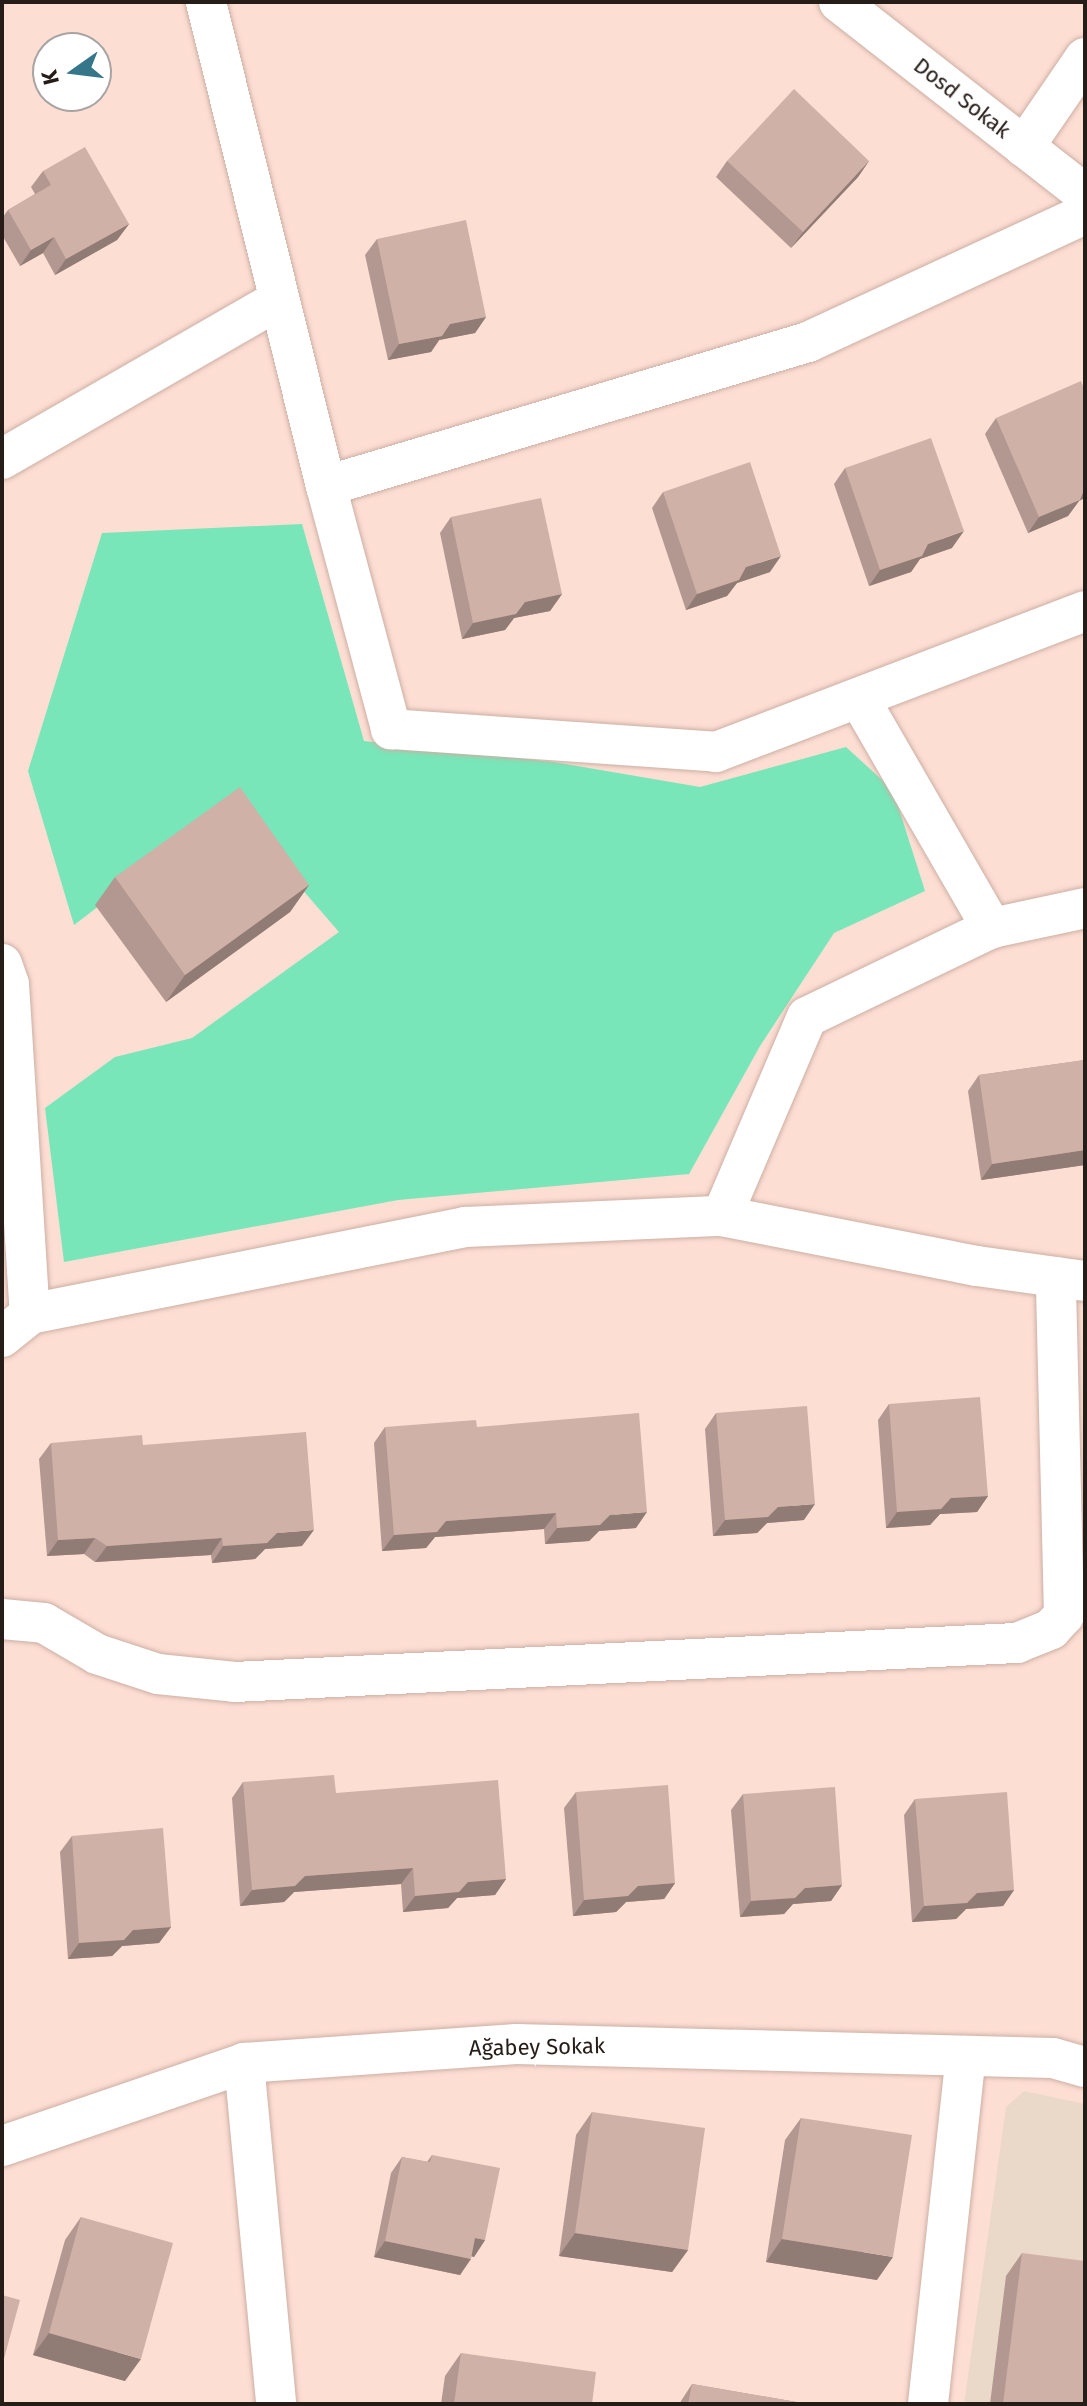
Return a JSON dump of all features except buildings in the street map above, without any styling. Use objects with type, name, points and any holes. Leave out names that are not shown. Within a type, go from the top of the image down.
[{"type":"street","points":[[206,2],[326,486],[391,729],[716,752],[1085,611]]},
{"type":"street","name":"Dosd Sokak","points":[[839,2],[1085,194]]},
{"type":"street","points":[[1024,147],[1085,58]]},
{"type":"street","points":[[326,486],[808,342],[1085,214]]},
{"type":"street","points":[[2,459],[279,300]]},
{"type":"street","points":[[859,698],[992,928]]},
{"type":"street","points":[[722,1216],[807,1017],[992,928],[1085,908]]},
{"type":"street","points":[[2,964],[9,984],[16,1326],[465,1227],[722,1216],[1071,1279],[1064,1615],[1051,1629],[1017,1643],[235,1682],[158,1674],[97,1654],[44,1623],[2,1619]]},
{"type":"street","name":"Ağabey Sokak","points":[[2,2146],[244,2063],[516,2044],[1053,2058],[1085,2067]]},
{"type":"street","points":[[928,2404],[966,2056]]},
{"type":"street","points":[[244,2063],[276,2404]]},
{"type":"shaded area","points":[[1024,2091],[1085,2104],[1085,2404],[964,2404],[1006,2107]]},
{"type":"green space","points":[[302,524],[364,741],[554,762],[700,787],[846,747],[893,790],[925,891],[834,933],[760,1046],[689,1174],[398,1200],[64,1262],[45,1108],[115,1057],[192,1038],[339,932],[230,806],[74,925],[28,771],[102,533]]}]
